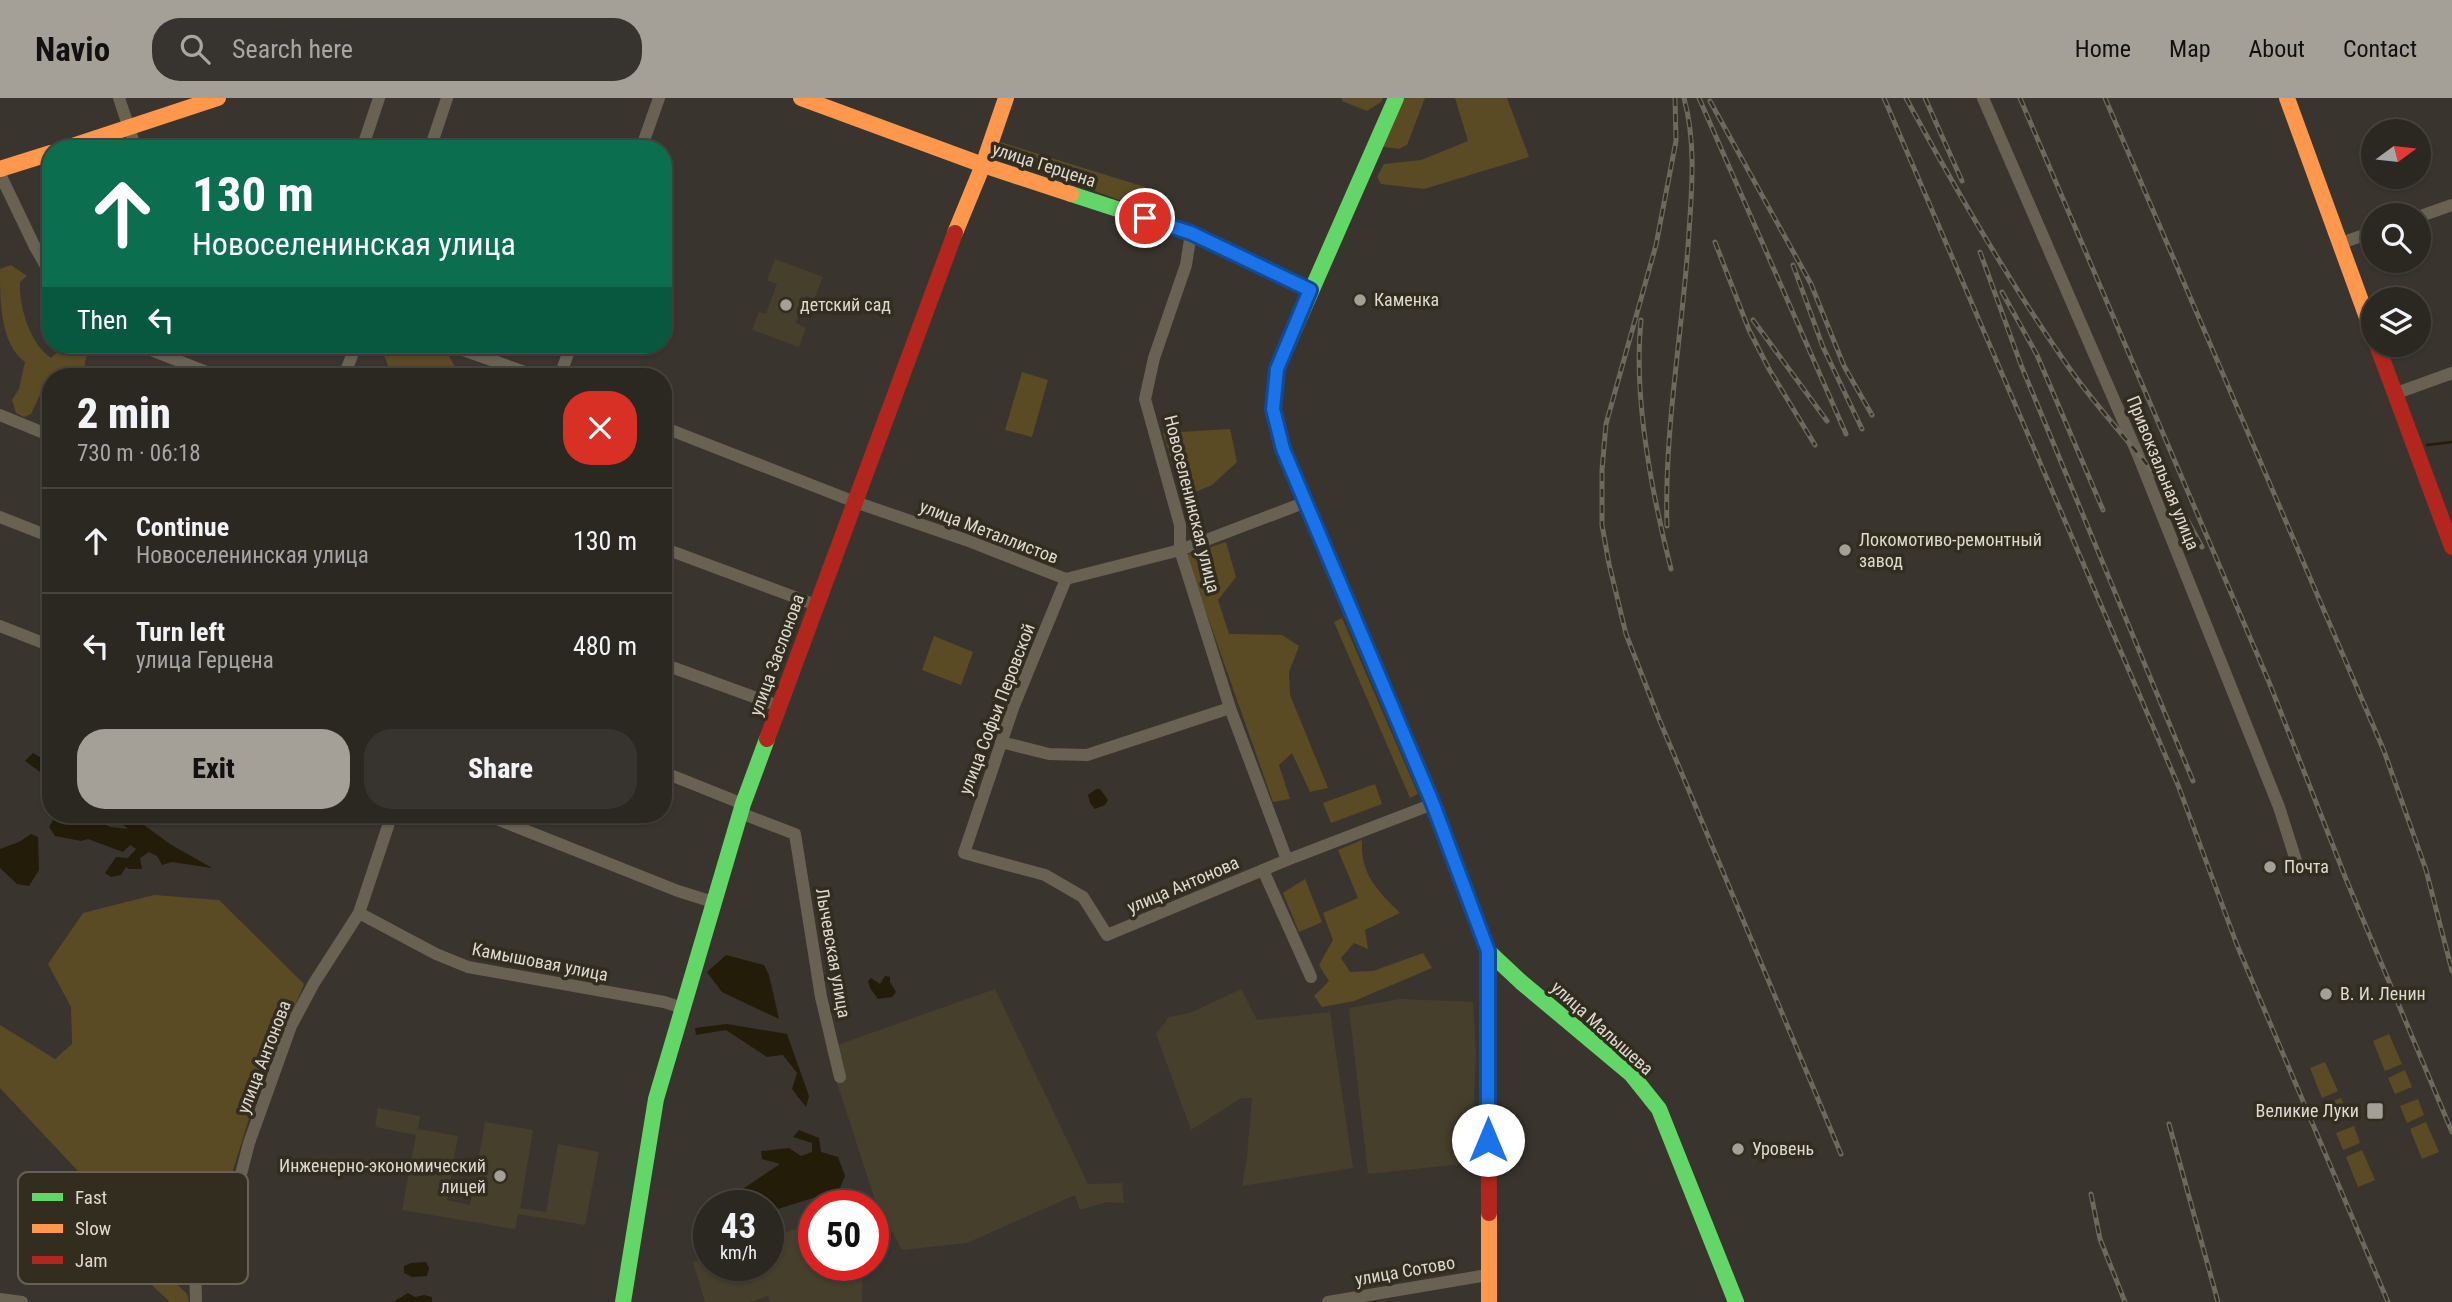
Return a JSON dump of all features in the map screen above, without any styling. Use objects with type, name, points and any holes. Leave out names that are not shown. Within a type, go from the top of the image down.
[{"type":"main road","points":[[90,140],[218,98]]},
{"type":"main road","name":"улица Герцена","points":[[801,98],[983,165],[1191,233],[1310,290]]},
{"type":"main road","name":"улица Заслонова","points":[[623,1302],[656,1099],[742,808],[938,274],[983,165],[1006,98]]},
{"type":"main road","points":[[1396,98],[1277,369],[1273,409],[1283,449],[1433,804],[1488,951],[1489,1302]]},
{"type":"main road","points":[[2287,98],[2361,301]]},
{"type":"main road","points":[[0,171],[42,156]]},
{"type":"main road","points":[[2381,357],[2452,547]]},
{"type":"main road","name":"улица Малышева","points":[[1488,951],[1631,1074],[1659,1109],[1736,1302]]},
{"type":"street","points":[[119,98],[133,140]]},
{"type":"street","points":[[365,140],[379,98]]},
{"type":"street","points":[[433,140],[447,98]]},
{"type":"street","points":[[644,140],[659,98]]},
{"type":"street","name":"Привокзальная улица","points":[[1983,98],[2138,454],[2279,807],[2298,867]]},
{"type":"street","points":[[0,171],[42,259]]},
{"type":"street","points":[[2431,212],[2452,205]]},
{"type":"street","name":"Новоселенинская улица","points":[[1191,233],[1186,265],[1154,358],[1145,399],[1180,525],[1180,550],[1230,708],[1287,860]]},
{"type":"street","points":[[2340,243],[2361,236]]},
{"type":"street","points":[[161,354],[197,368]]},
{"type":"street","points":[[474,354],[514,368]]},
{"type":"street","points":[[2394,394],[2452,373]]},
{"type":"street","points":[[0,415],[42,432]]},
{"type":"street","name":"улица Металлистов","points":[[672,431],[855,502],[966,540],[1066,579],[1180,550],[1306,502]]},
{"type":"street","points":[[0,517],[42,533]]},
{"type":"street","points":[[672,551],[816,605]]},
{"type":"street","name":"улица Софьи Перовской","points":[[964,853],[1001,742],[1066,579]]},
{"type":"street","points":[[0,626],[42,642]]},
{"type":"street","points":[[672,667],[779,706]]},
{"type":"street","points":[[1001,742],[1049,754],[1087,755],[1230,708]]},
{"type":"street","points":[[672,776],[742,808]]},
{"type":"street","name":"улица Антонова","points":[[964,853],[1045,875],[1083,897],[1107,935],[1287,860],[1433,804]]},
{"type":"street","name":"Лычевская улица","points":[[742,808],[795,834],[821,997],[840,1077]]},
{"type":"street","name":"улица Антонова","points":[[242,1172],[249,1143],[291,1027],[314,983],[359,913],[389,823]]},
{"type":"street","points":[[507,823],[678,891],[713,902]]},
{"type":"street","points":[[1263,870],[1311,976]]},
{"type":"street","name":"Камышовая улица","points":[[359,913],[436,954],[468,967],[664,1002],[683,1008]]},
{"type":"street","name":"улица Сотово","points":[[1328,1302],[1487,1275]]},
{"type":"street","name":"улица Антонова","points":[[194,1284],[196,1302]]},
{"type":"street","points":[[0,1298],[22,1302]]},
{"type":"shaded area","points":[[1342,98],[1383,98],[1367,111],[1342,101]]},
{"type":"shaded area","points":[[1400,98],[1425,98],[1407,145],[1399,149],[1378,146]]},
{"type":"shaded area","points":[[1455,98],[1507,98],[1529,157],[1424,189],[1381,184],[1377,177],[1384,164],[1421,160],[1468,141]]},
{"type":"shaded area","points":[[1000,142],[1145,187],[1136,206],[996,155]]},
{"type":"shaded area","name":"детский сад","points":[[775,259],[823,277],[814,299],[806,296],[796,323],[806,328],[799,347],[752,330],[759,312],[766,314],[777,284],[767,280]]},
{"type":"shaded area","points":[[11,265],[27,276],[20,282],[21,302],[27,324],[42,354],[51,358],[55,354],[87,354],[85,368],[42,368],[42,394],[31,414],[24,417],[16,413],[12,400],[19,389],[25,362],[17,354],[6,333],[1,307],[0,269]]},
{"type":"shaded area","points":[[383,354],[448,354],[456,368],[389,368]]},
{"type":"shaded area","points":[[1022,372],[1048,380],[1032,437],[1005,430]]},
{"type":"shaded area","points":[[1230,429],[1237,462],[1212,485],[1183,497],[1163,433]]},
{"type":"shaded area","points":[[1226,542],[1236,577],[1218,600],[1229,634],[1282,635],[1299,646],[1289,672],[1290,695],[1328,788],[1310,792],[1292,753],[1279,765],[1290,799],[1273,802],[1186,555]]},
{"type":"shaded area","points":[[1342,618],[1418,794],[1410,798],[1334,622]]},
{"type":"shaded area","points":[[934,636],[973,652],[961,685],[922,670]]},
{"type":"shaded area","points":[[33,753],[42,758],[42,773],[25,761]]},
{"type":"shaded area","points":[[1375,784],[1382,804],[1331,823],[1323,803]]},
{"type":"shaded area","points":[[1100,789],[1108,800],[1105,805],[1095,809],[1088,795]]},
{"type":"shaded area","points":[[51,823],[103,823],[110,827],[128,829],[121,823],[141,823],[170,844],[212,868],[172,862],[162,865],[157,856],[149,852],[140,858],[142,869],[126,867],[121,875],[111,877],[105,873],[116,857],[128,858],[136,849],[130,845],[123,852],[88,839],[81,841],[55,836],[49,827]]},
{"type":"shaded area","points":[[31,834],[38,837],[39,870],[29,886],[17,884],[0,868],[0,849]]},
{"type":"shaded area","points":[[1362,840],[1367,872],[1377,889],[1400,913],[1365,930],[1368,949],[1354,943],[1341,958],[1350,972],[1373,971],[1423,953],[1432,968],[1354,1001],[1322,1007],[1314,996],[1329,981],[1319,965],[1333,940],[1323,913],[1358,898],[1338,850]]},
{"type":"shaded area","points":[[1305,879],[1322,922],[1299,932],[1283,893]]},
{"type":"shaded area","points":[[154,895],[219,900],[304,984],[250,1115],[232,1172],[79,1172],[0,1088],[0,1025],[55,1059],[72,1044],[71,1007],[48,964],[83,913]]},
{"type":"shaded area","points":[[726,955],[764,965],[769,975],[779,1019],[722,992],[707,972]]},
{"type":"shaded area","points":[[885,976],[890,977],[896,992],[892,997],[878,999],[868,981],[871,978],[880,984]]},
{"type":"shaded area","points":[[995,989],[1088,1184],[1122,1183],[1124,1203],[1107,1202],[1080,1210],[1075,1195],[967,1243],[902,1250],[889,1226],[889,1190],[872,1190],[826,1049]]},
{"type":"shaded area","points":[[1241,989],[1257,1020],[1330,1012],[1353,1168],[1242,1186],[1252,1098],[1241,1098],[1191,1130],[1156,1034],[1169,1017],[1190,1013]]},
{"type":"shaded area","points":[[1400,999],[1473,1002],[1476,1054],[1471,1163],[1368,1174],[1349,1008]]},
{"type":"shaded area","points":[[727,1024],[787,1034],[809,1096],[806,1107],[792,1089],[797,1073],[783,1055],[767,1057],[726,1030],[696,1035],[695,1028]]},
{"type":"shaded area","points":[[2389,1034],[2402,1064],[2385,1071],[2373,1041]]},
{"type":"shaded area","points":[[2325,1062],[2338,1091],[2322,1098],[2310,1068]]},
{"type":"shaded area","points":[[2405,1070],[2412,1087],[2395,1094],[2388,1078]]},
{"type":"shaded area","points":[[2341,1098],[2348,1115],[2331,1122],[2324,1105]]},
{"type":"shaded area","points":[[2418,1099],[2424,1115],[2407,1123],[2400,1106]]},
{"type":"shaded area","name":"Инженерно-экономический лицей","points":[[378,1108],[420,1116],[418,1129],[458,1136],[447,1200],[470,1205],[485,1122],[533,1130],[520,1208],[546,1212],[558,1144],[599,1152],[585,1225],[518,1214],[515,1229],[402,1210],[416,1135],[375,1127]]},
{"type":"shaded area","points":[[2426,1122],[2439,1152],[2422,1159],[2410,1129]]},
{"type":"shaded area","points":[[2354,1126],[2360,1143],[2343,1150],[2336,1133]]},
{"type":"shaded area","points":[[799,1130],[819,1138],[821,1152],[838,1157],[845,1176],[839,1190],[798,1190],[798,1203],[784,1207],[784,1190],[741,1190],[780,1164],[762,1159],[761,1151],[789,1148],[801,1156],[812,1152],[812,1143],[793,1137]]},
{"type":"shaded area","points":[[2362,1150],[2375,1180],[2358,1187],[2346,1157]]},
{"type":"shaded area","points":[[798,1228],[798,1281],[863,1281],[862,1302],[770,1302],[768,1296],[750,1302],[705,1302],[699,1281],[784,1281],[784,1233]]},
{"type":"shaded area","points":[[426,1262],[429,1268],[427,1276],[412,1277],[404,1273],[404,1266]]},
{"type":"shaded area","points":[[151,1284],[177,1284],[187,1294],[189,1302],[170,1302]]},
{"type":"shaded area","points":[[408,1293],[415,1297],[432,1297],[432,1302],[393,1302]]},
{"type":"waterway","points":[[2427,445],[2452,442]]},
{"type":"railway","points":[[1675,98],[1676,141],[1656,245],[1606,424],[1602,470],[1602,525],[1626,634],[1841,1154]]},
{"type":"railway","points":[[1667,526],[1668,452],[1692,181],[1692,148],[1684,98]]},
{"type":"railway","points":[[1699,98],[1846,434]]},
{"type":"railway","points":[[1884,98],[2178,785],[2237,945],[2388,1302]]},
{"type":"railway","points":[[1906,98],[1985,237],[2049,339],[2085,389],[2165,488],[2202,547]]},
{"type":"railway","points":[[1925,98],[1962,181]]},
{"type":"railway","points":[[2020,98],[2269,682],[2346,879],[2452,1132]]},
{"type":"railway","points":[[2105,98],[2384,751],[2426,870],[2452,971]]},
{"type":"railway","points":[[1710,101],[1811,284],[1844,366],[1872,415]]},
{"type":"railway","points":[[1715,242],[1749,330],[1815,445]]},
{"type":"railway","points":[[1980,252],[2021,365],[2193,781]]},
{"type":"railway","points":[[1793,265],[1823,347],[1862,429]]},
{"type":"railway","points":[[2002,292],[2037,355],[2103,510]]},
{"type":"railway","points":[[1641,320],[1639,350],[1642,413],[1651,478],[1671,569]]},
{"type":"railway","points":[[1753,320],[1827,421]]},
{"type":"railway","points":[[2169,1124],[2218,1302]]},
{"type":"railway","points":[[2091,1194],[2100,1239],[2125,1302]]},
{"type":"traffic: fast","points":[[1372,661],[1283,449],[1273,409],[1277,369],[1396,98]]},
{"type":"traffic: fast","points":[[1071,194],[1191,233],[1310,290]]},
{"type":"traffic: fast","points":[[623,1302],[656,1099],[743,804],[767,739]]},
{"type":"traffic: fast","points":[[1488,951],[1631,1074],[1659,1109],[1736,1302]]},
{"type":"traffic: slow","points":[[90,140],[218,98]]},
{"type":"traffic: slow","points":[[801,98],[983,165],[1071,194]]},
{"type":"traffic: slow","points":[[955,233],[983,165],[1006,98]]},
{"type":"traffic: slow","points":[[2287,98],[2361,301]]},
{"type":"traffic: slow","points":[[0,169],[42,156]]},
{"type":"traffic: slow","points":[[1489,1213],[1489,1302]]},
{"type":"traffic: jam","points":[[767,739],[955,233]]},
{"type":"traffic: jam","points":[[2381,357],[2452,547]]},
{"type":"traffic: jam","points":[[1372,661],[1433,804],[1488,951],[1489,1213]]},
{"type":"place","name":"Каменка","points":[[1360,300]]},
{"type":"place","name":"детский сад","points":[[786,305]]},
{"type":"place","name":"Локомотиво-ремонтный завод","points":[[1845,550]]},
{"type":"place","name":"Почта","points":[[2270,867]]},
{"type":"place","name":"В. И. Ленин","points":[[2326,994]]},
{"type":"place","name":"Великие Луки","points":[[2375,1111]]},
{"type":"place","name":"Уровень","points":[[1738,1149]]},
{"type":"place","name":"Инженерно-экономический лицей","points":[[500,1176]]},
{"type":"route","points":[[1145,218],[1191,233],[1310,290],[1277,369],[1273,409],[1283,449],[1433,804],[1488,951],[1488,1140]]}]
